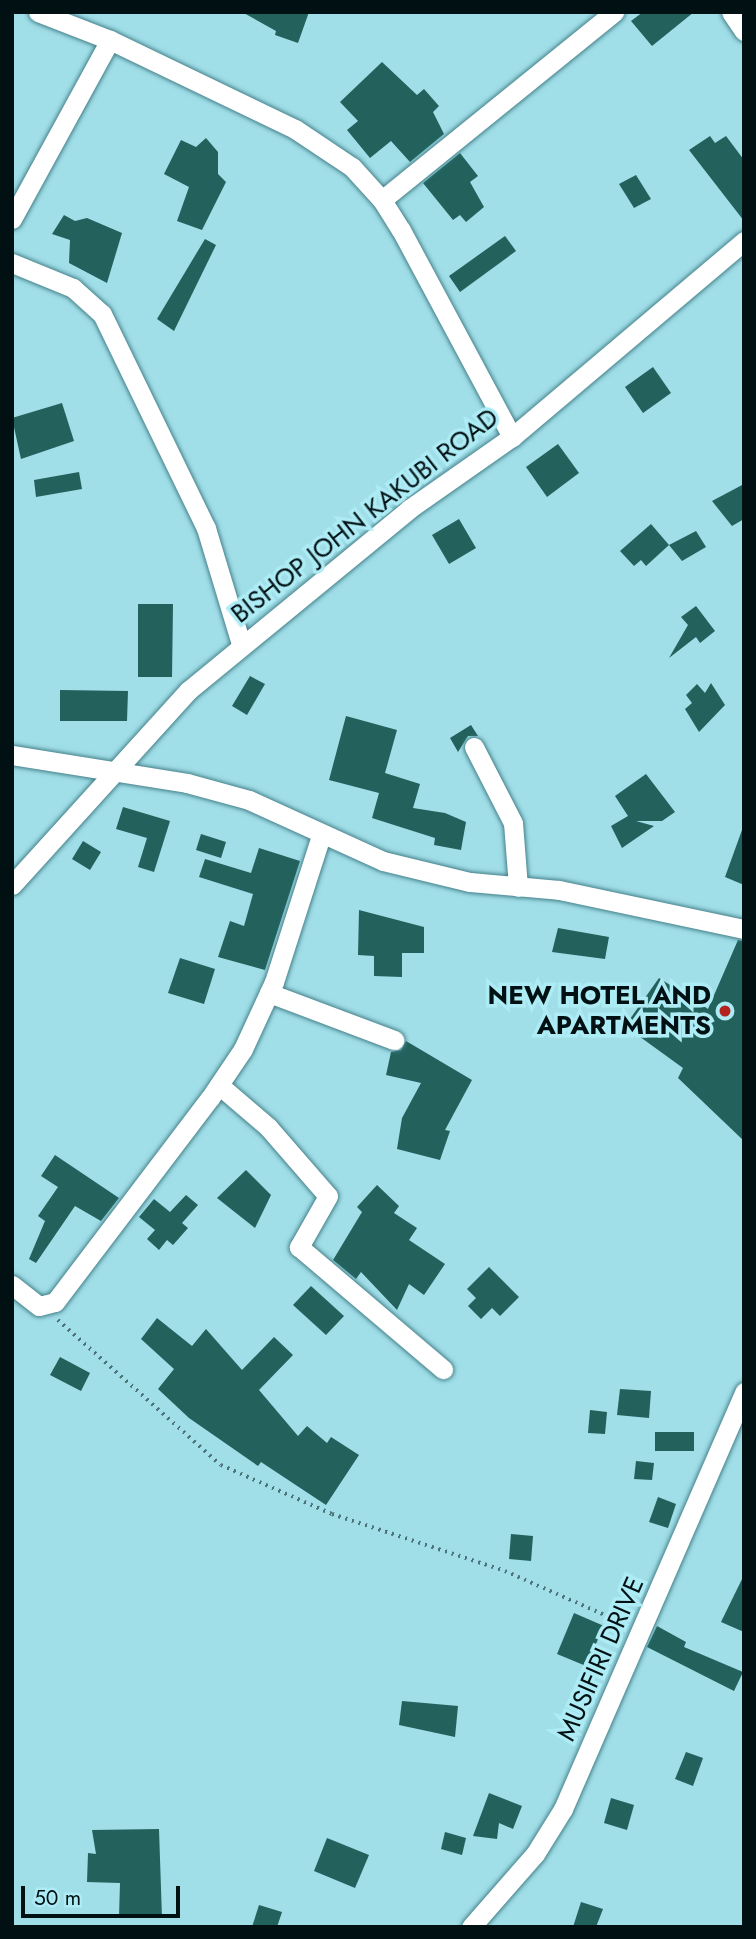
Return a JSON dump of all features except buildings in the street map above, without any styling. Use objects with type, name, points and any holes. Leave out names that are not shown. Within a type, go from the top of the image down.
[{"type":"street","points":[[38,12],[110,40],[295,129],[352,167],[382,200],[512,437]]},
{"type":"street","points":[[382,200],[614,12]]},
{"type":"street","points":[[731,12],[744,31]]},
{"type":"street","points":[[12,219],[110,40]]},
{"type":"street","name":"BISHOP JOHN KAKUBI ROAD","points":[[12,886],[112,772],[188,691],[241,644],[409,509],[512,437],[744,241]]},
{"type":"street","points":[[12,263],[73,288],[102,314],[206,528],[241,644]]},
{"type":"street","points":[[474,747],[513,823],[518,887]]},
{"type":"street","points":[[12,755],[187,783],[250,800],[321,836],[383,861],[470,882],[559,890],[744,929]]},
{"type":"street","points":[[12,1285],[41,1305],[55,1302],[71,1285],[219,1085],[243,1049],[269,993],[321,836]]},
{"type":"street","points":[[269,993],[394,1040]]},
{"type":"street","points":[[219,1085],[268,1127],[328,1196],[299,1247],[443,1369]]},
{"type":"street","name":"MUSIFIRI DRIVE","points":[[471,1927],[535,1854],[563,1809],[744,1392]]},
{"type":"path","points":[[41,1305],[221,1465],[332,1514],[505,1571],[642,1632]]},
{"type":"place","name":"NEW HOTEL AND APARTMENTS","points":[[725,1011]]}]
